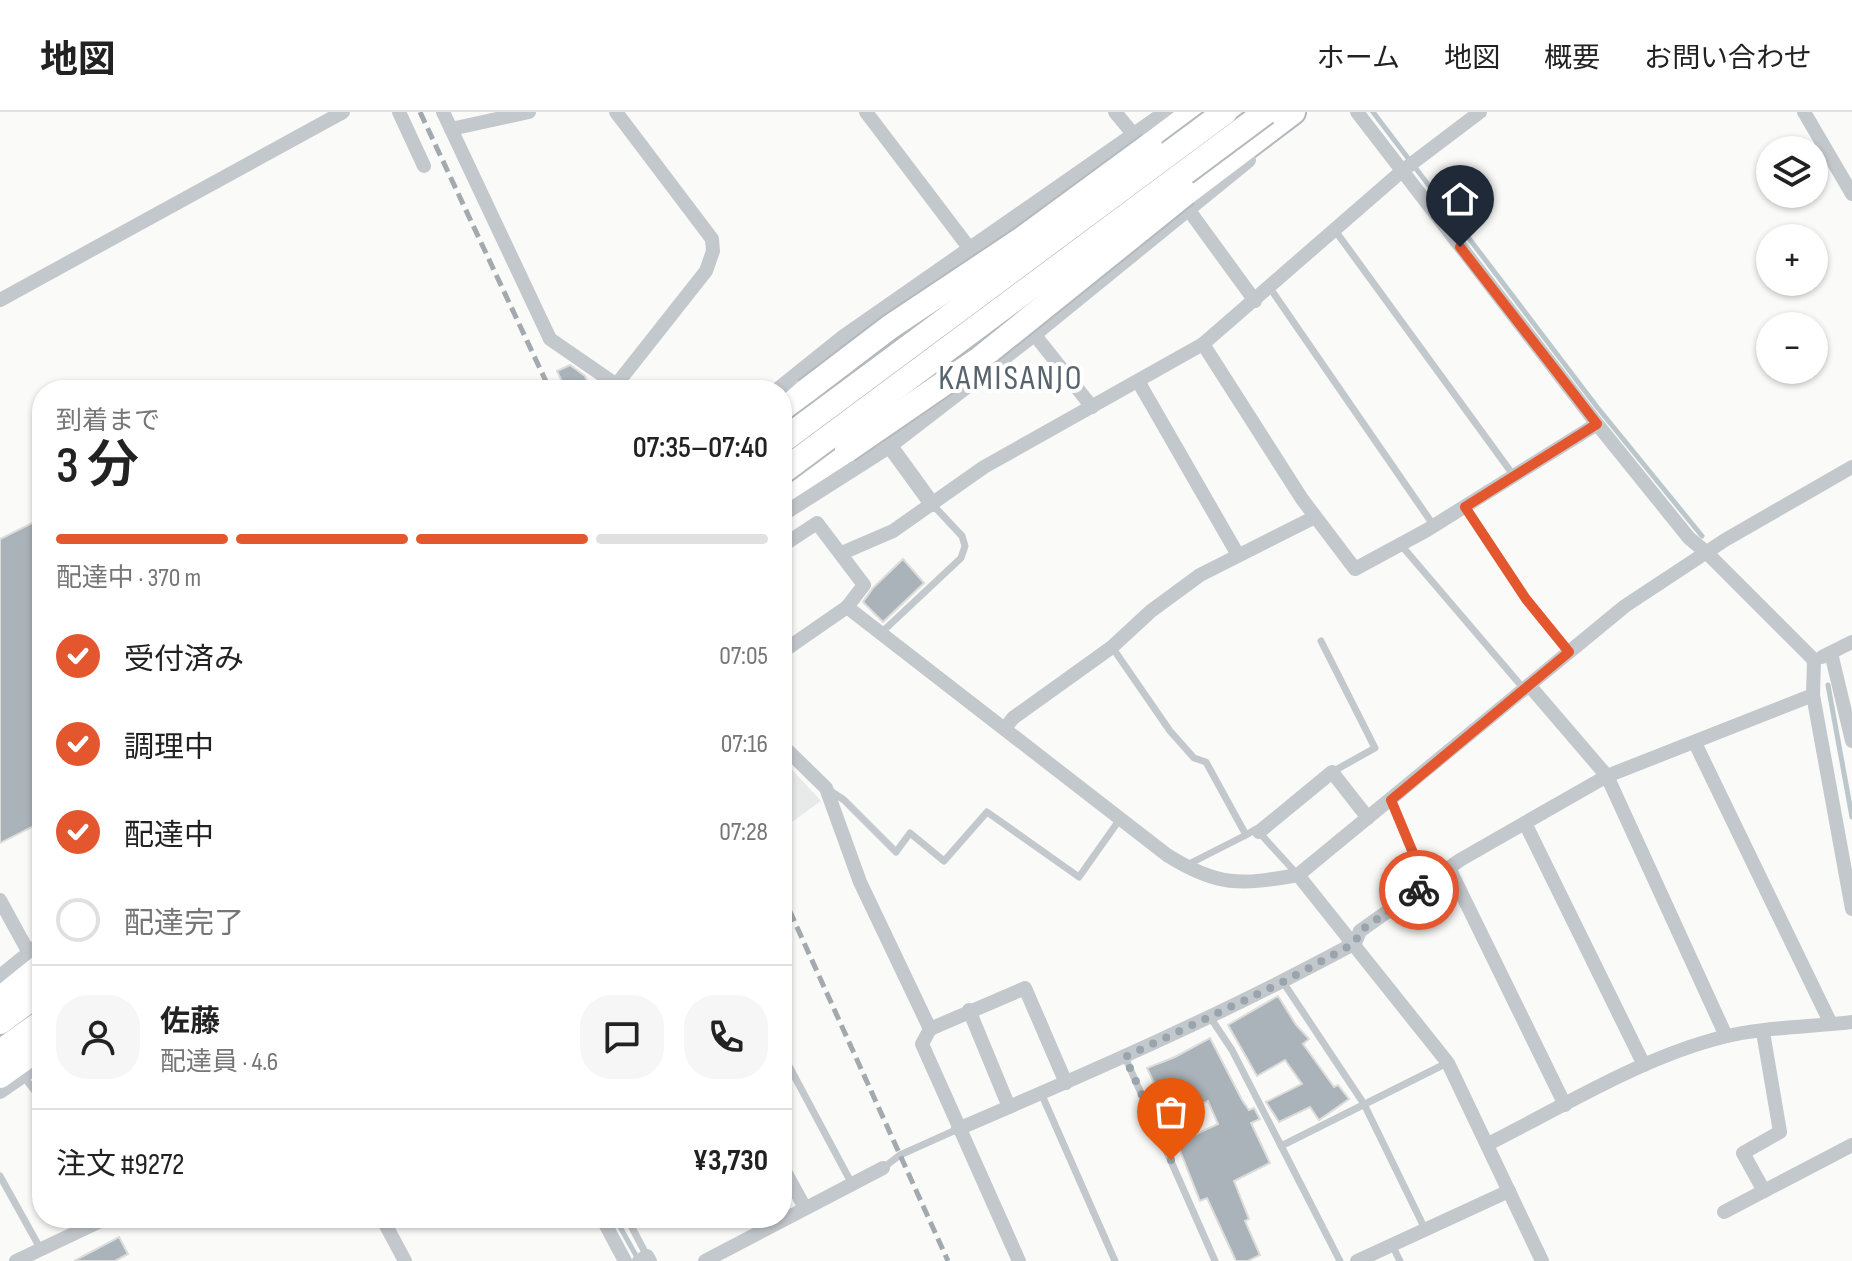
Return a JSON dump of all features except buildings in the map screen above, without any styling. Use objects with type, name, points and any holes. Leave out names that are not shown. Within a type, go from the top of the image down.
[{"type":"highway","points":[[792,404],[890,327],[1022,239],[1142,140],[1194,112]]},
{"type":"highway","points":[[792,434],[1225,112]]},
{"type":"highway","points":[[792,465],[1266,112]]},
{"type":"highway","points":[[792,486],[897,418],[978,360],[1187,201],[1293,112]]},
{"type":"highway","points":[[0,999],[32,962]]},
{"type":"highway","points":[[0,1022],[32,998]]},
{"type":"highway","points":[[0,1052],[32,1029]]},
{"type":"highway","points":[[12,1076],[32,1056]]},
{"type":"street","points":[[0,300],[343,112]]},
{"type":"street","points":[[399,112],[424,166]]},
{"type":"street","points":[[443,112],[550,339],[610,380]]},
{"type":"street","points":[[451,129],[529,112]]},
{"type":"street","points":[[616,112],[712,239],[713,251],[706,271],[625,380]]},
{"type":"street","points":[[866,112],[970,249]]},
{"type":"street","points":[[1115,112],[1142,140]]},
{"type":"street","points":[[790,380],[970,249],[1142,140],[1167,112]]},
{"type":"street","points":[[792,508],[889,446],[1034,334],[1187,201],[1308,112]]},
{"type":"street","points":[[1357,112],[1597,424],[1689,538],[1814,660],[1813,695],[1852,909]]},
{"type":"street","points":[[842,553],[893,531],[984,467],[1203,344],[1404,170],[1480,112]]},
{"type":"street","points":[[1804,112],[1852,194]]},
{"type":"street","points":[[1187,201],[1255,301]]},
{"type":"street","points":[[1034,334],[1092,407]]},
{"type":"street","points":[[1203,344],[1315,517],[1355,569],[1434,526],[1597,424]]},
{"type":"street","points":[[824,353],[932,504]]},
{"type":"street","points":[[1138,381],[1238,555]]},
{"type":"street","points":[[847,607],[1185,866],[1198,874],[1226,882],[1255,883],[1298,875],[1625,606],[1782,505],[1852,467]]},
{"type":"street","points":[[1006,727],[1013,718],[1112,647],[1151,611],[1200,575],[1315,517]]},
{"type":"street","points":[[792,539],[817,523],[864,585],[847,607],[792,645]]},
{"type":"street","points":[[1814,660],[1852,642]]},
{"type":"street","points":[[1831,653],[1852,741]]},
{"type":"street","points":[[1527,687],[1607,776],[1726,1036]]},
{"type":"street","points":[[958,1129],[1125,1057],[1283,982],[1355,943],[1360,931],[1449,868],[1607,776],[1813,695]]},
{"type":"street","points":[[1695,743],[1831,1024]]},
{"type":"street","points":[[792,755],[826,788],[860,882],[930,1029]]},
{"type":"street","points":[[1253,834],[1332,772],[1368,818]]},
{"type":"street","points":[[1525,823],[1644,1065]]},
{"type":"street","points":[[1449,868],[1565,1105]]},
{"type":"street","points":[[1298,875],[1448,1063],[1542,1261]]},
{"type":"street","points":[[0,900],[32,954]]},
{"type":"street","points":[[0,976],[32,960]]},
{"type":"street","points":[[1019,1261],[922,1044],[930,1029],[1025,988],[1066,1083]]},
{"type":"street","points":[[969,1010],[1009,1107]]},
{"type":"street","points":[[1488,1144],[1644,1065],[1726,1036],[1852,1022]]},
{"type":"street","points":[[1763,1032],[1780,1132],[1743,1153],[1764,1191]]},
{"type":"street","points":[[0,1091],[12,1076],[32,1067]]},
{"type":"street","points":[[1724,1212],[1852,1145]]},
{"type":"street","points":[[792,1215],[883,1168]]},
{"type":"street","points":[[792,1184],[805,1208]]},
{"type":"street","points":[[1357,1261],[1509,1191]]},
{"type":"street","points":[[16,1261],[85,1228]]},
{"type":"street","points":[[387,1228],[405,1261]]},
{"type":"street","points":[[607,1228],[625,1261]]},
{"type":"street","points":[[705,1261],[767,1228]]},
{"type":"lane","points":[[1334,229],[1515,476]]},
{"type":"lane","points":[[1270,288],[1434,526]]},
{"type":"lane","points":[[881,633],[961,558],[965,546],[962,536],[932,504]]},
{"type":"lane","points":[[1465,507],[1526,599],[1569,652]]},
{"type":"lane","points":[[1401,545],[1527,687]]},
{"type":"lane","points":[[1321,641],[1375,748],[1332,772]]},
{"type":"lane","points":[[1112,647],[1170,731],[1194,758],[1206,762],[1253,834],[1298,875]]},
{"type":"lane","points":[[826,788],[844,800],[896,852],[910,833],[944,861],[987,812],[1079,877],[1122,817]]},
{"type":"lane","points":[[1391,800],[1426,884]]},
{"type":"lane","points":[[1185,866],[1253,834]]},
{"type":"lane","points":[[1283,982],[1364,1104],[1425,1230]]},
{"type":"lane","points":[[1210,1017],[1232,1050],[1340,1261]]},
{"type":"lane","points":[[1125,1057],[1215,1261]]},
{"type":"lane","points":[[1281,1146],[1448,1063]]},
{"type":"lane","points":[[792,1072],[852,1184]]},
{"type":"lane","points":[[12,1076],[32,1092]]},
{"type":"lane","points":[[1041,1093],[1115,1261]]},
{"type":"lane","points":[[883,1168],[900,1155],[958,1129]]},
{"type":"lane","points":[[0,1176],[40,1248]]},
{"type":"lane","points":[[631,1228],[645,1259]]},
{"type":"lane","points":[[1392,1245],[1400,1261]]},
{"type":"shaded area","points":[[792,770],[821,801],[792,822]]},
{"type":"waterway","points":[[1373,112],[1597,407],[1702,536]]},
{"type":"waterway","points":[[1828,685],[1852,817]]},
{"type":"waterway","points":[[621,1228],[638,1259]]},
{"type":"railway","points":[[420,112],[545,380]]},
{"type":"railway","points":[[792,916],[948,1261]]},
{"type":"way so far","points":[[1171,1160],[1125,1057],[1283,982],[1355,943],[1360,931],[1419,890]]},
{"type":"district","name":"KAMISANJO","points":[[1011,377]]},
{"type":"route","points":[[1419,890],[1426,884],[1391,800],[1569,652],[1526,599],[1465,507],[1597,424],[1460,247]]}]
